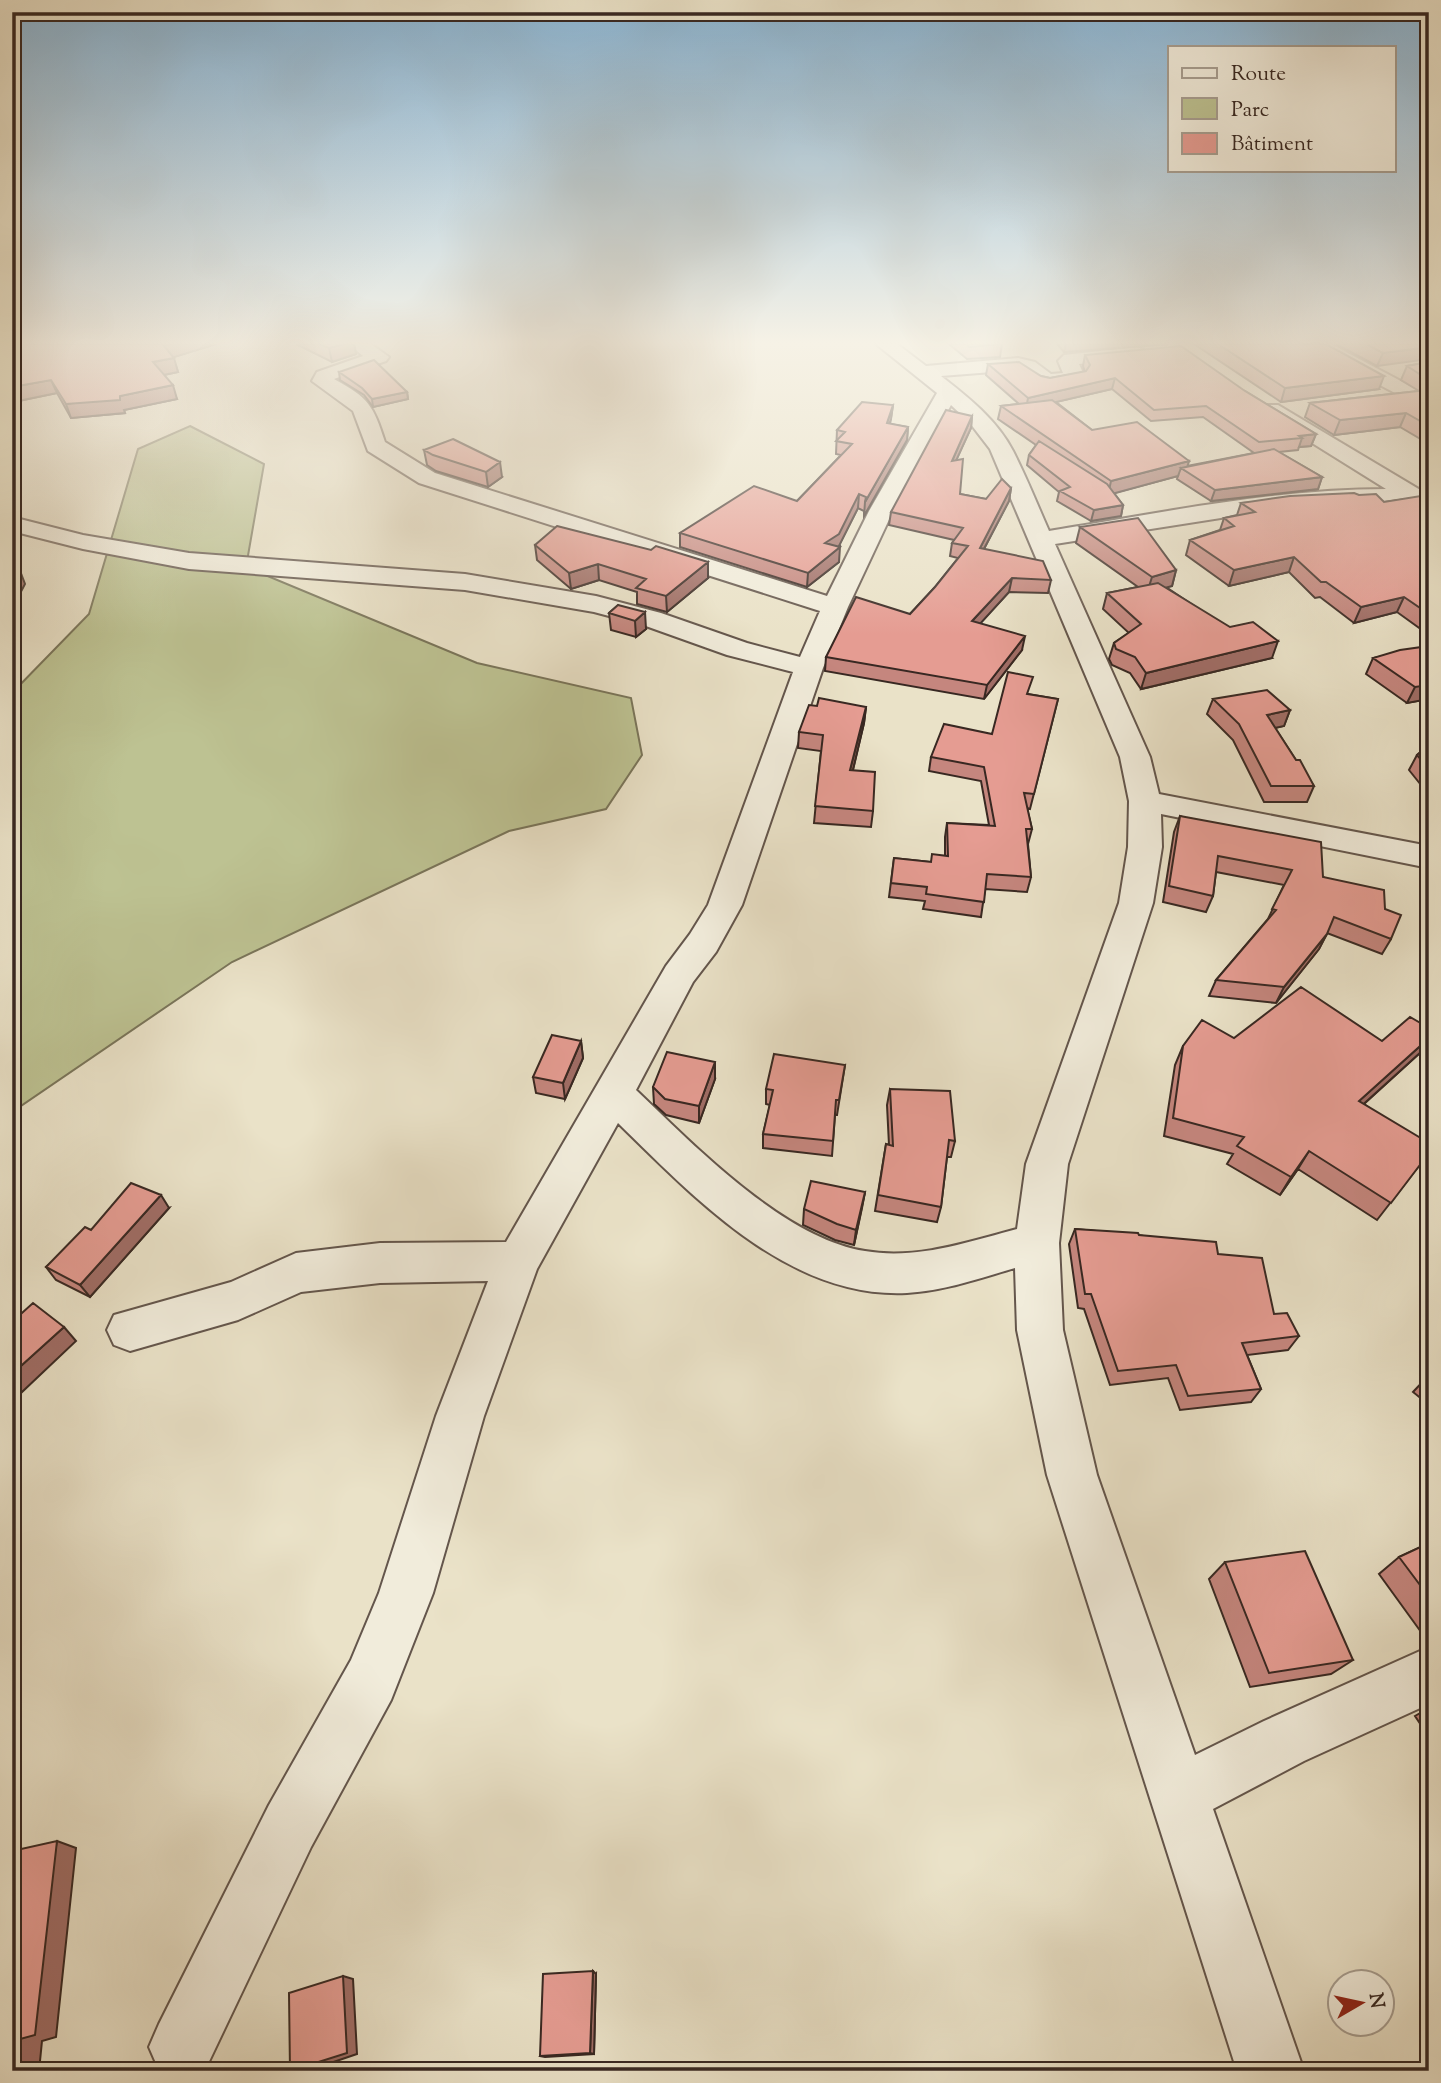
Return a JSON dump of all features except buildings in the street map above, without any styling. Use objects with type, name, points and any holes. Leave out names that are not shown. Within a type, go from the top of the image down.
[{"type":"street","points":[[375,441],[376,446],[427,478],[453,488],[835,607]]},
{"type":"street","points":[[182,2047],[290,1826],[371,1680],[406,1593],[460,1416],[518,1261],[679,975],[703,943],[725,905],[809,668],[910,441]]},
{"type":"street","points":[[995,441],[1042,539],[1135,757],[1145,801],[1145,847],[1136,903],[1047,1164],[1037,1243],[1040,1330],[1072,1475],[1271,2071]]},
{"type":"street","points":[[1326,441],[1424,498]]},
{"type":"street","points":[[1042,539],[1284,501],[1342,496],[1424,498]]},
{"type":"street","points":[[12,524],[83,542],[189,561],[465,582],[596,604],[652,619],[737,649],[809,668]]},
{"type":"street","points":[[1145,801],[1429,858]]},
{"type":"street","points":[[613,1094],[727,1198],[769,1230],[826,1260],[867,1271],[904,1273],[945,1267],[1037,1243]]},
{"type":"street","points":[[130,1330],[238,1300],[296,1273],[380,1263],[518,1261]]},
{"type":"street","points":[[1179,1795],[1284,1741],[1429,1675]]},
{"type":"green space","points":[[156,441],[220,441],[264,464],[246,567],[477,663],[631,698],[642,755],[606,809],[509,831],[232,962],[12,1112],[12,693],[89,614],[138,449]]}]
